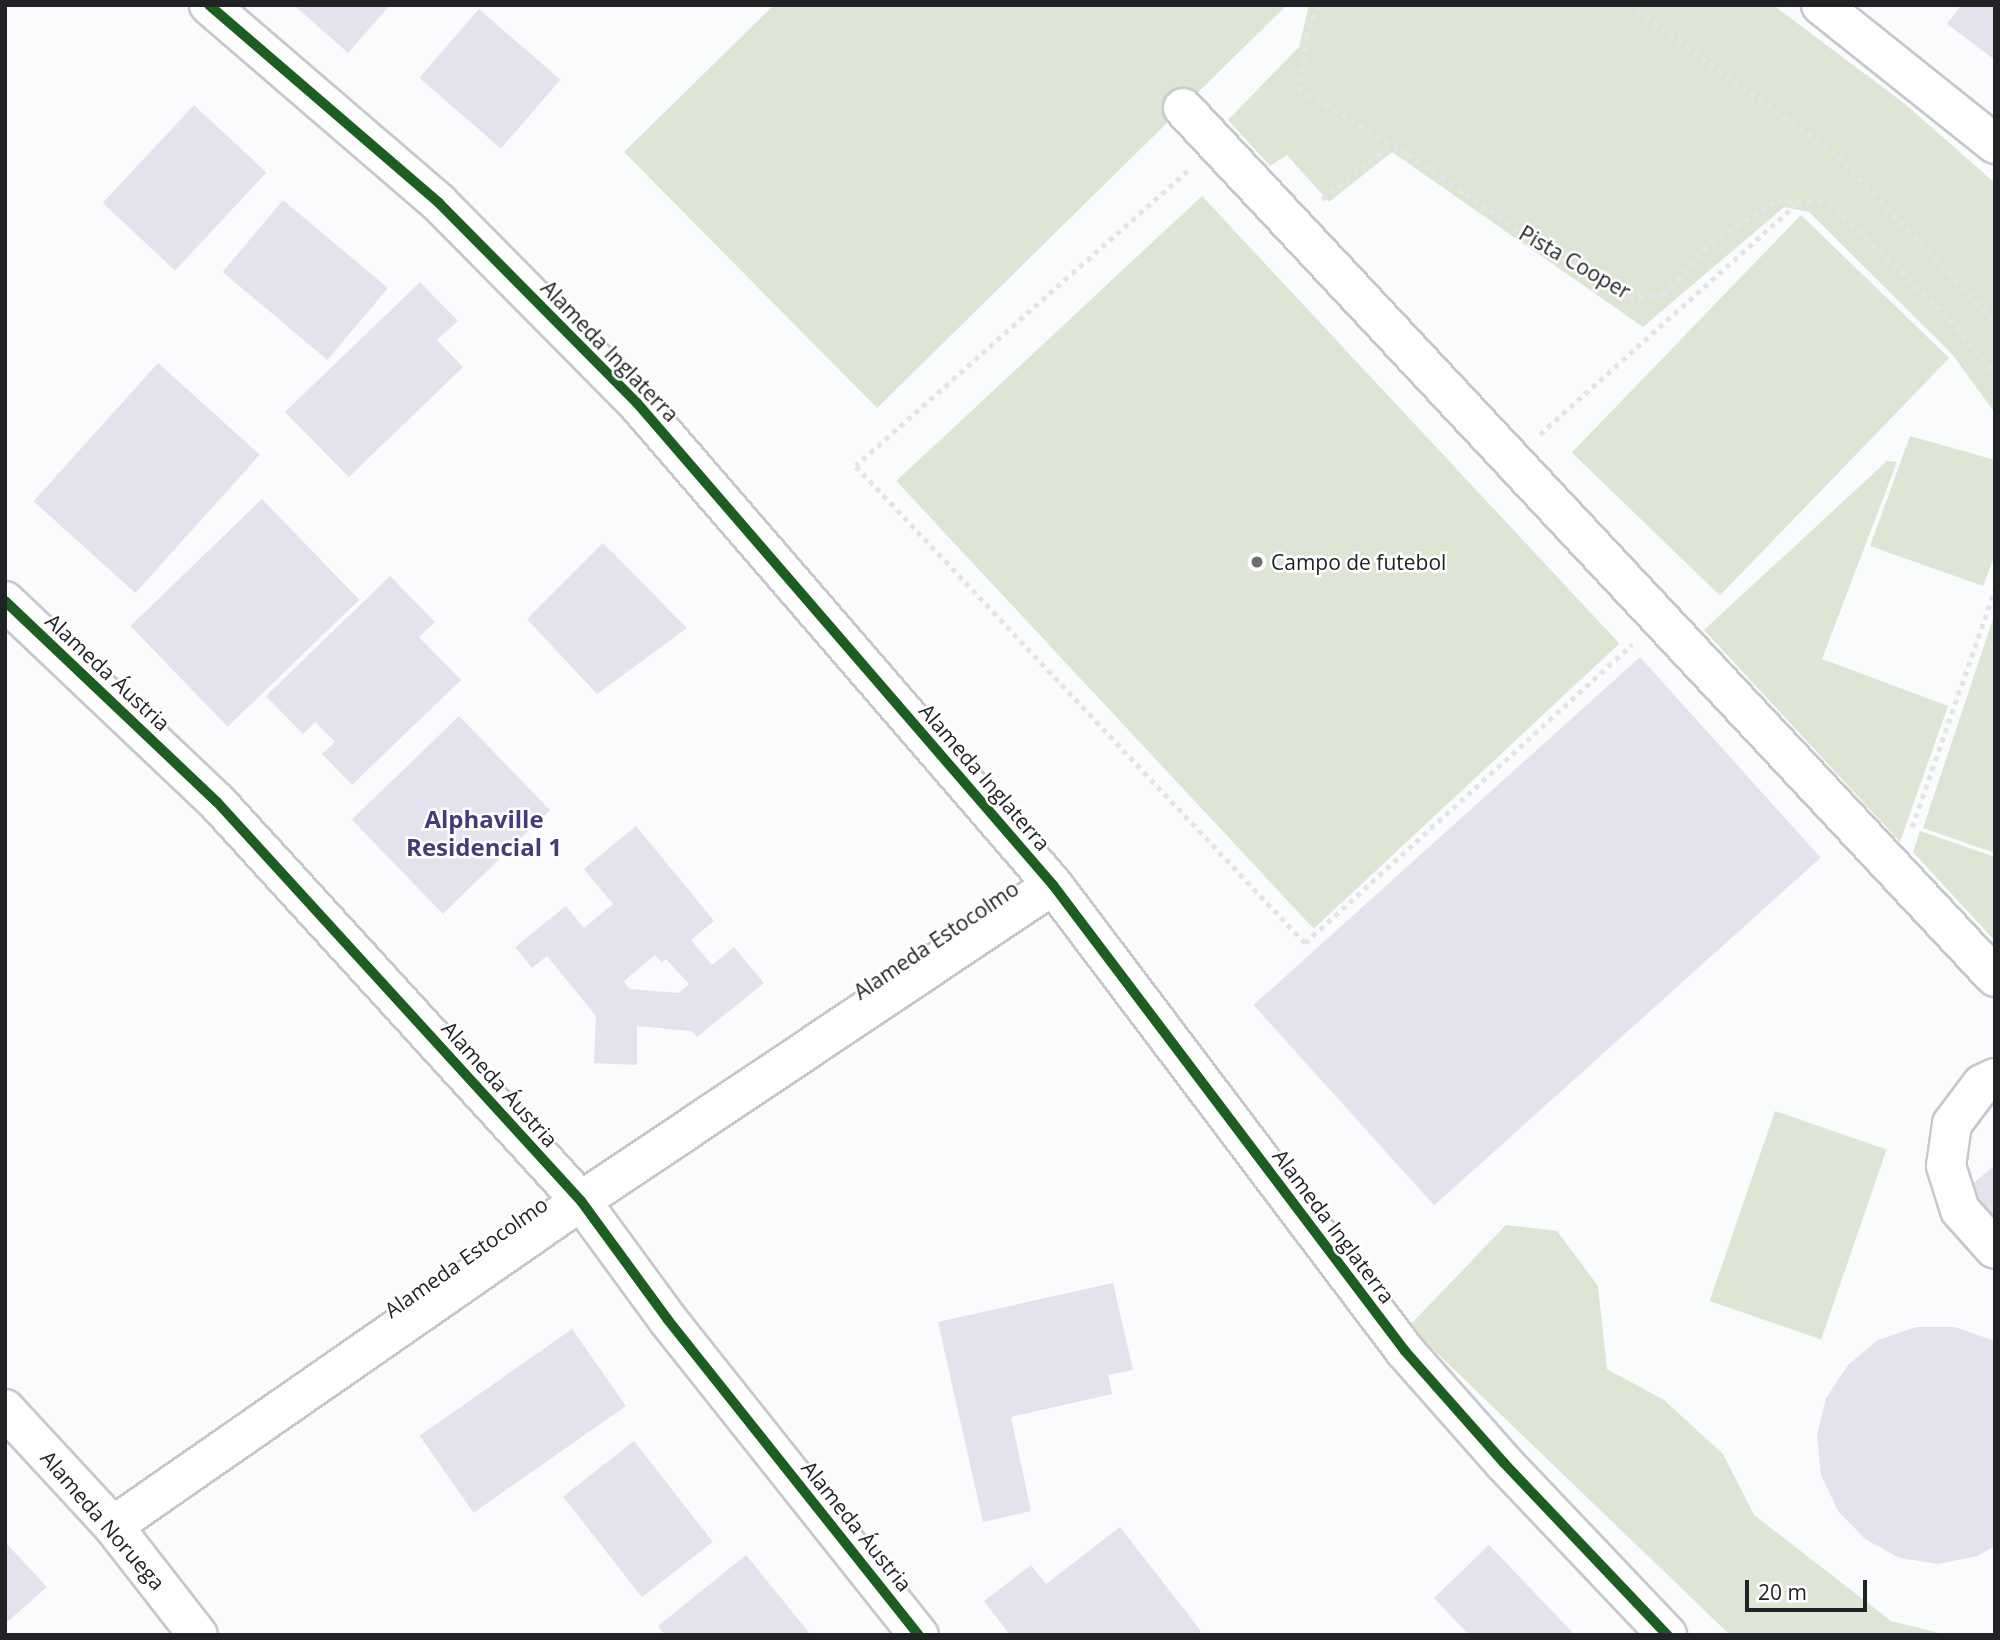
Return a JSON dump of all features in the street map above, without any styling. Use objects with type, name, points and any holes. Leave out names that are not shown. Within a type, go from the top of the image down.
[{"type":"street","name":"Alameda Inglaterra","points":[[209,5],[439,203],[637,403],[1053,885],[1405,1351],[1504,1463],[1667,1635]]},
{"type":"street","points":[[1821,5],[1995,144]]},
{"type":"street","points":[[1184,108],[1294,222],[1995,977]]},
{"type":"street","name":"Alameda Áustria","points":[[5,601],[217,802],[581,1201],[668,1320],[919,1635]]},
{"type":"street","name":"Alameda Estocolmo","points":[[113,1526],[581,1201],[1053,885]]},
{"type":"street","points":[[1995,1077],[1982,1083],[1952,1124],[1946,1166],[1960,1210],[1995,1249]]},
{"type":"street","name":"Alameda Noruega","points":[[5,1409],[113,1526],[198,1635]]},
{"type":"path","points":[[1629,5],[1838,156],[1995,322]]},
{"type":"path","points":[[1219,144],[856,466],[1305,943],[1661,618]]},
{"type":"path","points":[[1294,222],[1391,144]]},
{"type":"path","points":[[1513,458],[1800,201]]},
{"type":"path","points":[[1896,871],[1995,588]]},
{"type":"green space","points":[[774,5],[1287,5],[877,408],[624,152]]},
{"type":"green space","points":[[1305,5],[1773,5],[1905,104],[1995,183],[1995,413],[1952,354],[1809,212],[1784,207],[1643,327],[1392,152],[1329,202],[1287,155],[1270,166],[1228,120],[1299,47],[1308,9]]},
{"type":"green space","name":"Campo de futebol","points":[[1202,196],[1619,644],[1314,929],[896,481]]},
{"type":"green space","points":[[1801,215],[1949,358],[1720,595],[1572,452]]},
{"type":"green space","points":[[1910,436],[1995,460],[1995,555],[1983,586],[1870,546]]},
{"type":"green space","points":[[1887,461],[1897,462],[1822,659],[1948,706],[1900,842],[1704,630]]},
{"type":"green space","points":[[1995,619],[1995,853],[1923,828]]},
{"type":"green space","points":[[1920,831],[1995,857],[1995,941],[1913,852]]},
{"type":"green space","points":[[1775,1111],[1887,1149],[1821,1339],[1710,1301]]},
{"type":"green space","points":[[1506,1225],[1557,1231],[1598,1286],[1607,1369],[1664,1400],[1723,1454],[1754,1515],[1891,1621],[1947,1635],[1730,1635],[1409,1326]]},
{"type":"building","points":[[294,5],[390,5],[348,53]]},
{"type":"building","points":[[1961,5],[1995,5],[1995,60],[1947,24]]},
{"type":"building","points":[[479,9],[561,80],[501,149],[419,78]]},
{"type":"building","points":[[194,105],[266,173],[175,271],[103,203]]},
{"type":"building","points":[[283,200],[388,288],[328,360],[223,272]]},
{"type":"building","points":[[420,282],[458,321],[437,340],[463,367],[349,477],[285,412]]},
{"type":"building","points":[[158,363],[260,455],[135,593],[34,501]]},
{"type":"building","points":[[262,499],[359,600],[228,727],[130,626]]},
{"type":"building","points":[[603,543],[687,628],[597,694],[527,619]]},
{"type":"building","points":[[390,576],[435,622],[419,637],[461,680],[352,785],[322,754],[335,742],[315,722],[303,734],[266,696]]},
{"type":"building","points":[[1640,657],[1821,858],[1434,1206],[1254,1005]]},
{"type":"building","points":[[459,716],[550,810],[443,914],[352,820]]},
{"type":"building","points":[[636,826],[714,921],[691,940],[712,965],[734,947],[764,983],[697,1037],[691,1031],[637,1026],[637,1065],[594,1063],[596,1016],[547,956],[532,968],[515,947],[566,906],[584,928],[613,904],[584,869]],"holes":[[[655,955],[662,963],[666,959],[689,984],[679,993],[629,989],[624,981]]]},
{"type":"building","points":[[1995,1165],[1995,1228],[1962,1193]]},
{"type":"building","points":[[1113,1283],[1133,1370],[1108,1375],[1112,1394],[1011,1417],[1031,1511],[983,1522],[938,1322]]},
{"type":"building","points":[[1916,1327],[1955,1327],[1995,1341],[1995,1546],[1977,1556],[1938,1564],[1900,1558],[1865,1539],[1838,1511],[1821,1475],[1817,1436],[1826,1398],[1848,1365],[1878,1340]]},
{"type":"building","points":[[572,1329],[626,1406],[474,1513],[420,1436]]},
{"type":"building","points":[[634,1441],[713,1542],[642,1597],[563,1496]]},
{"type":"building","points":[[1120,1527],[1201,1631],[1197,1635],[1010,1635],[984,1601],[1031,1565],[1046,1584]]},
{"type":"building","points":[[5,1542],[47,1587],[5,1624]]},
{"type":"building","points":[[1489,1545],[1575,1635],[1469,1635],[1434,1598]]},
{"type":"building","points":[[746,1555],[811,1635],[665,1635],[658,1626]]},
{"type":"cycle path","points":[[209,5],[439,203],[637,403],[1053,885],[1405,1351],[1504,1463],[1667,1635]]},
{"type":"cycle path","points":[[5,601],[217,802],[581,1201],[668,1320],[919,1635]]},
{"type":"place","name":"Campo de futebol","points":[[1257,562]]},
{"type":"district","name":"Alphaville Residencial 1","points":[[484,833]]}]
